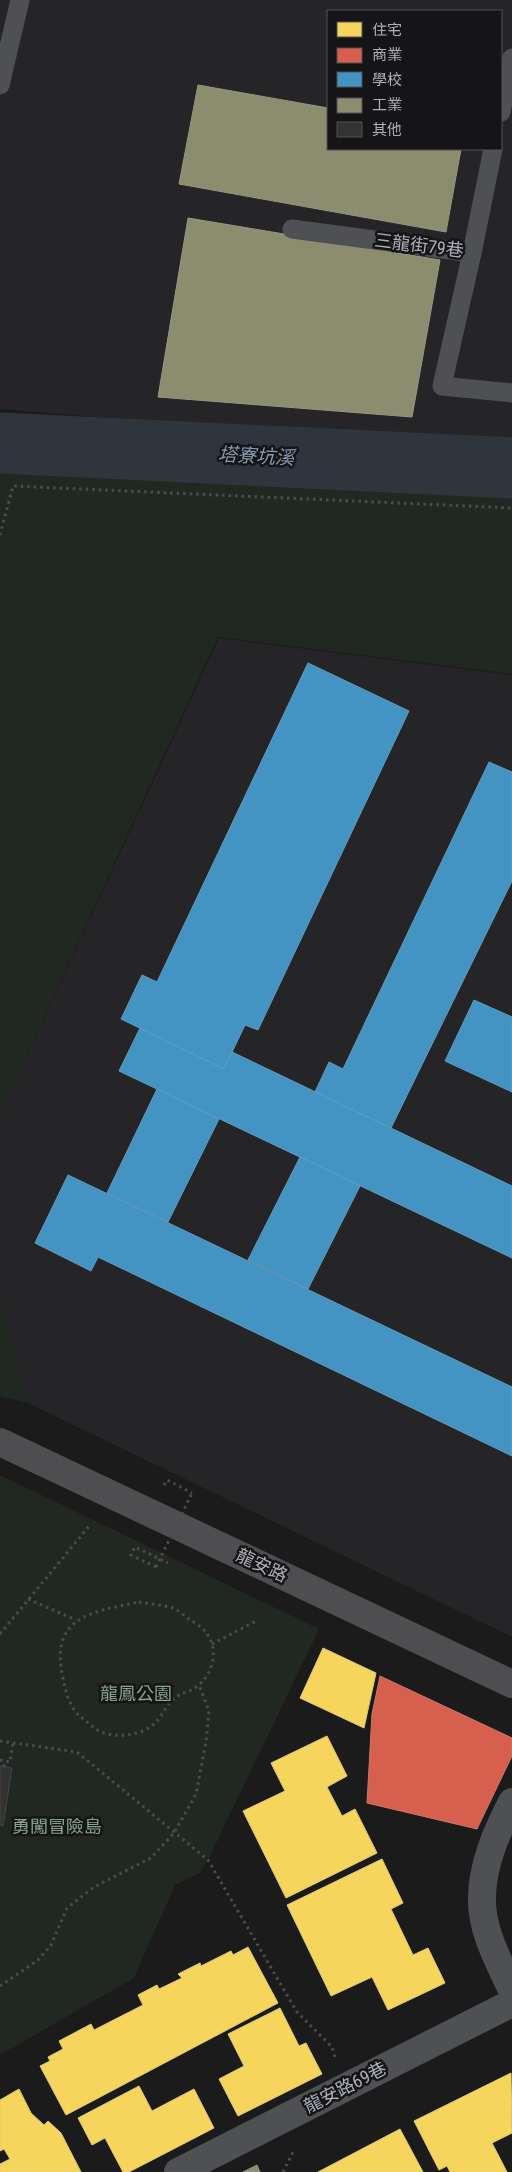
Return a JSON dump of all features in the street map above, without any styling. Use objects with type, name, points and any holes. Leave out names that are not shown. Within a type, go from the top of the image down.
[{"type":"street","name":"龍安路","points":[[6,1445],[512,1684]]},
{"type":"street","points":[[512,1802],[489,1856],[482,1898],[486,1928],[512,1990]]},
{"type":"street","name":"龍安路69巷","points":[[178,2172],[512,2002]]},
{"type":"lane","points":[[0,85],[20,0]]},
{"type":"lane","points":[[502,107],[512,58]]},
{"type":"lane","name":"三龍街79巷","points":[[292,228],[472,253],[493,150]]},
{"type":"lane","points":[[472,253],[442,386],[512,392]]},
{"type":"path","points":[[0,535],[13,486],[512,508]]},
{"type":"path","points":[[168,1563],[135,1547],[131,1555],[156,1567],[192,1492]]},
{"type":"path","points":[[0,1634],[90,1525]]},
{"type":"path","points":[[28,1599],[76,1620]]},
{"type":"path","points":[[139,1602],[174,1609],[204,1630],[212,1644],[214,1660],[208,1675],[199,1685],[190,1692],[176,1697],[166,1706],[154,1724],[138,1732],[123,1735],[100,1732],[77,1714],[67,1696],[61,1670],[60,1646],[66,1631],[76,1620],[94,1612],[139,1602]]},
{"type":"path","points":[[212,1644],[256,1621]]},
{"type":"path","points":[[0,1986],[38,1960],[51,1945],[67,1908],[94,1887],[150,1858],[174,1833],[196,1794],[206,1742],[209,1711],[199,1685]]},
{"type":"path","points":[[0,1741],[77,1752],[208,1860],[297,2012],[332,2047],[344,2087]]},
{"type":"path","points":[[4,1767],[2,1761],[10,1762],[13,1743]]},
{"type":"shaded area","points":[[0,0],[512,0],[512,452],[0,409]]},
{"type":"shaded area","points":[[219,638],[512,675],[512,1637],[28,1403],[0,1293],[0,1114]]},
{"type":"green space","points":[[0,462],[512,487],[512,674],[218,637],[0,1114]]},
{"type":"green space","points":[[0,1293],[28,1403],[0,1396]]},
{"type":"green space","name":"龍鳳公園","points":[[0,1475],[319,1629],[208,1860],[200,1873],[175,1885],[134,1978],[0,2055]]},
{"type":"building: 住宅","points":[[323,1648],[376,1673],[364,1728],[300,1698]]},
{"type":"building: 住宅","points":[[327,1736],[347,1776],[327,1787],[342,1816],[355,1809],[377,1853],[286,1898],[243,1811],[285,1791],[271,1763]]},
{"type":"building: 住宅","points":[[382,1859],[403,1903],[391,1909],[413,1955],[428,1948],[445,1983],[388,2010],[372,1977],[331,1996],[287,1905]]},
{"type":"building: 住宅","points":[[248,1947],[278,2003],[66,2115],[40,2066],[50,2061],[48,2057],[63,2049],[59,2041],[91,2024],[94,2030],[143,2005],[138,1995],[157,1985],[159,1989],[182,1978],[178,1974],[200,1963],[201,1966],[231,1951],[233,1955]]},
{"type":"building: 住宅","points":[[280,2008],[299,2046],[306,2043],[322,2074],[238,2116],[219,2079],[244,2066],[228,2034]]},
{"type":"building: 住宅","points":[[511,2073],[512,2133],[492,2143],[507,2172],[450,2172],[447,2166],[439,2170],[414,2121]]},
{"type":"building: 住宅","points":[[139,2086],[152,2111],[194,2089],[214,2128],[129,2172],[123,2172],[105,2138],[92,2145],[78,2118]]},
{"type":"building: 住宅","points":[[19,2089],[31,2113],[44,2125],[48,2121],[61,2133],[81,2172],[0,2172],[0,2164],[10,2159],[4,2149],[0,2151],[0,2100]]},
{"type":"building: 住宅","points":[[400,2129],[423,2172],[318,2172]]},
{"type":"building: 商業","points":[[380,1676],[512,1738],[512,1756],[477,1829],[367,1803],[372,1714]]},
{"type":"building: 學校","points":[[308,663],[409,711],[258,1030],[245,1025],[224,1069],[121,1019],[142,975],[157,982]]},
{"type":"building: 學校","points":[[489,762],[512,772],[512,881],[391,1128],[315,1092],[329,1062],[343,1069]]},
{"type":"building: 學校","points":[[474,1000],[512,1017],[512,1092],[445,1061]]},
{"type":"building: 學校","points":[[140,1028],[224,1069],[232,1052],[512,1186],[512,1258],[119,1071]]},
{"type":"building: 學校","points":[[157,1089],[219,1119],[168,1222],[107,1193]]},
{"type":"building: 學校","points":[[300,1157],[360,1186],[308,1289],[248,1260]]},
{"type":"building: 學校","points":[[68,1175],[512,1387],[512,1456],[98,1257],[91,1271],[35,1243]]},
{"type":"building: 工業","points":[[198,85],[327,108],[327,150],[461,150],[446,232],[179,184]]},
{"type":"building: 工業","points":[[188,218],[440,260],[412,417],[158,397]]},
{"type":"building: 工業","points":[[257,2165],[260,2172],[243,2172]]},
{"type":"building: 其他","points":[[0,1766],[12,1768],[3,1826],[0,1825]]},
{"type":"waterway","name":"塔寮坑溪","points":[[0,443],[512,468]]},
{"type":"park label","name":"勇闖冒險島","points":[[57,1826]]}]
